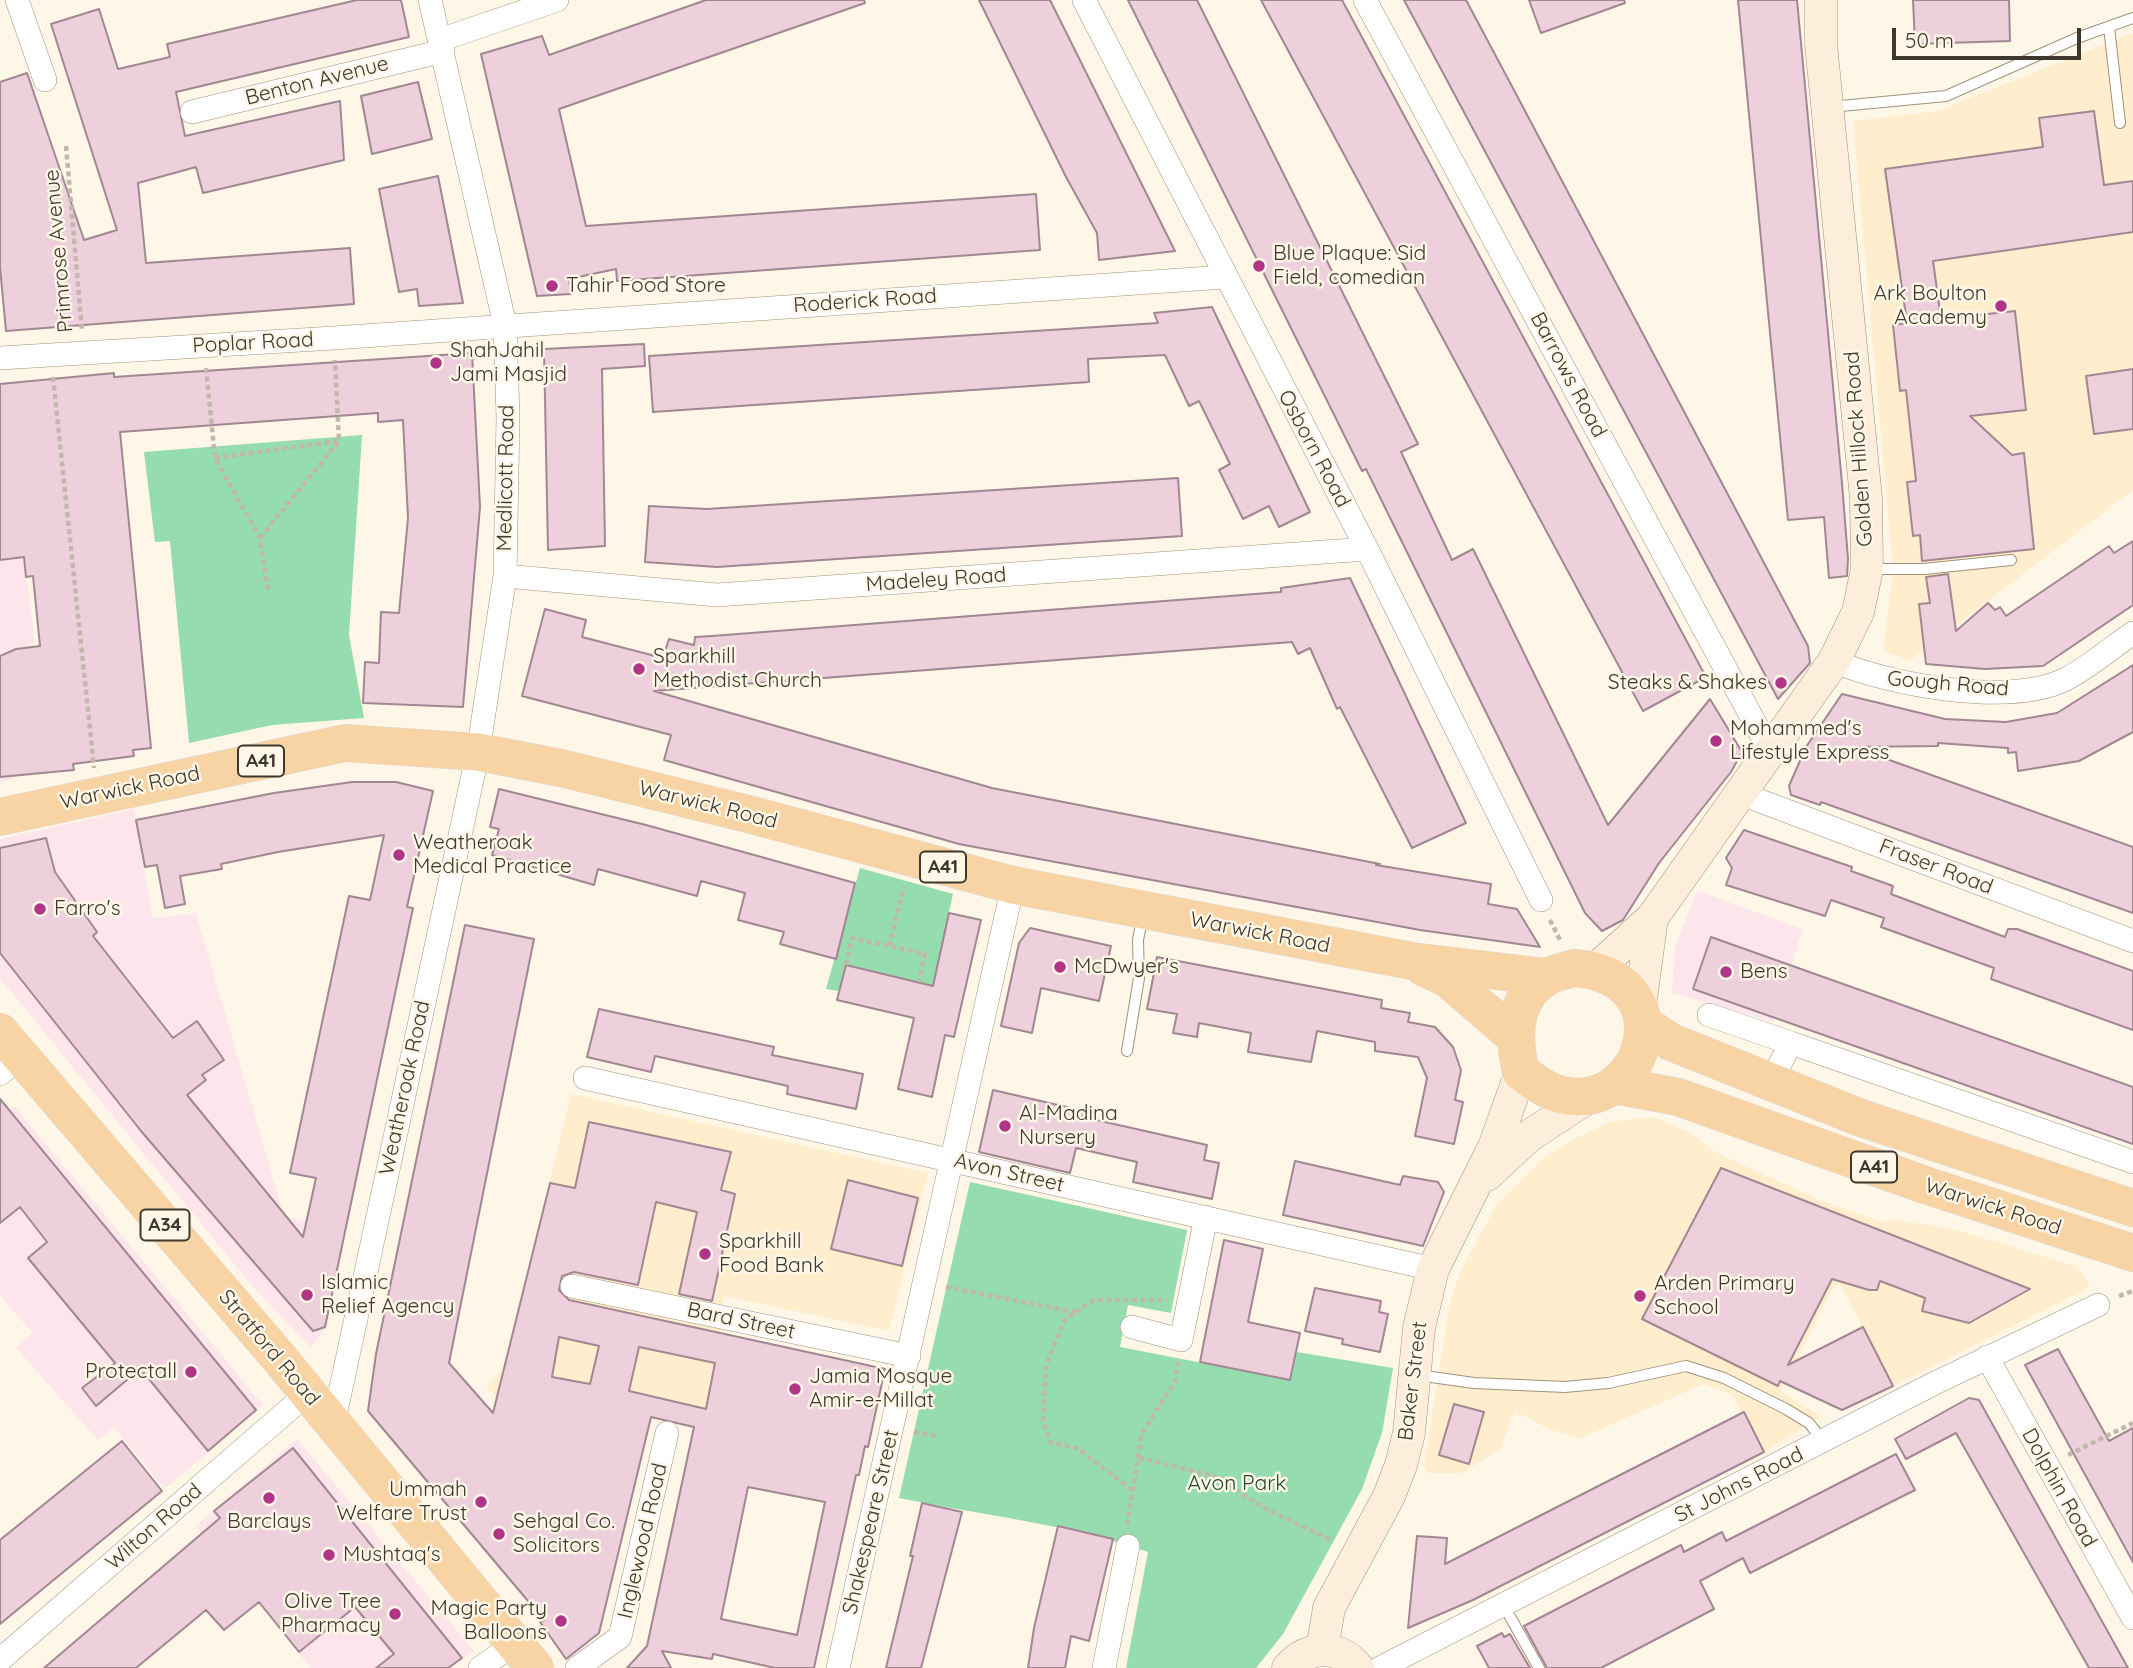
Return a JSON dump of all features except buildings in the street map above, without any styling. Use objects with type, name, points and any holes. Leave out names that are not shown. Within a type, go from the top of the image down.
[{"type":"highway","name":"Warwick Road","points":[[0,817],[345,743],[478,752],[561,768],[748,814],[1013,885],[1412,961],[1546,977]]},
{"type":"highway","points":[[0,808],[47,805]]},
{"type":"highway","name":"Warwick Road","points":[[1412,961],[1448,979],[1513,1035]]},
{"type":"highway","points":[[1574,968],[1595,970],[1627,987],[1642,1016],[1630,1069],[1604,1090],[1570,1097],[1545,1090],[1521,1072],[1513,1035],[1519,1010],[1546,977],[1574,968]]},
{"type":"highway","name":"Warwick Road","points":[[1642,1016],[1671,1042],[1770,1083],[1952,1150],[2133,1208]]},
{"type":"highway","name":"Stratford Road","points":[[7,1054],[308,1394],[525,1656]]},
{"type":"highway","name":"Warwick Road","points":[[1604,1090],[1678,1097],[1925,1185],[2133,1254]]},
{"type":"main road","name":"Golden Hillock Road","points":[[1595,970],[1652,918],[1834,661],[1858,612],[1867,569],[1866,498],[1828,107],[1821,0]]},
{"type":"main road","name":"Golden Hillock Road","points":[[1642,1016],[1652,918]]},
{"type":"main road","name":"Baker Street","points":[[1322,1650],[1329,1608],[1389,1496],[1401,1465],[1409,1433],[1421,1317],[1433,1269],[1494,1147],[1521,1072]]},
{"type":"main road","name":"Baker Street","points":[[1473,1188],[1529,1136],[1604,1090]]},
{"type":"main road","points":[[1288,1668],[1307,1652],[1322,1650],[1347,1657],[1358,1668]]},
{"type":"street","points":[[17,0],[45,80]]},
{"type":"street","name":"Medlicott Road","points":[[430,0],[505,326],[508,418],[505,576],[478,752]]},
{"type":"street","name":"Benton Avenue","points":[[192,113],[442,45],[557,0]]},
{"type":"street","name":"Osborn Road","points":[[1084,0],[1367,549],[1493,828],[1541,900]]},
{"type":"street","name":"Barrows Road","points":[[1365,0],[1770,751]]},
{"type":"street","name":"Roderick Road","points":[[505,326],[1225,277]]},
{"type":"street","name":"Poplar Road","points":[[0,358],[505,326]]},
{"type":"street","name":"Madeley Road","points":[[505,576],[717,595],[1367,549]]},
{"type":"street","name":"Gough Road","points":[[1834,661],[1865,675],[1900,684],[1986,691],[2037,689],[2066,679],[2133,633]]},
{"type":"street","name":"Weatheroak Road","points":[[333,1425],[478,752]]},
{"type":"street","name":"Fraser Road","points":[[1739,793],[2133,941]]},
{"type":"street","name":"Shakespeare Street","points":[[838,1668],[1013,885]]},
{"type":"street","points":[[1709,1014],[2133,1162]]},
{"type":"street","points":[[1770,1083],[1791,1043]]},
{"type":"street","name":"Avon Street","points":[[585,1078],[1433,1269]]},
{"type":"street","points":[[1132,1327],[1181,1339],[1206,1217]]},
{"type":"street","name":"Bard Street","points":[[572,1286],[909,1356]]},
{"type":"street","name":"St Johns Road","points":[[1380,1668],[1987,1357],[2098,1304]]},
{"type":"street","name":"Dolphin Road","points":[[1987,1357],[2133,1618]]},
{"type":"street","name":"Wilton Road","points":[[0,1660],[308,1394]]},
{"type":"street","name":"Inglewood Road","points":[[577,1668],[620,1637],[667,1433]]},
{"type":"street","points":[[1104,1668],[1128,1546]]},
{"type":"street","points":[[480,1668],[525,1656]]},
{"type":"lane","points":[[1828,107],[1946,96],[2133,18]]},
{"type":"lane","points":[[2109,27],[2120,123]]},
{"type":"lane","points":[[1867,569],[1924,569],[2011,560]]},
{"type":"lane","points":[[1126,1051],[1139,978],[1138,940],[1143,911]]},
{"type":"lane","points":[[1414,1374],[1474,1383],[1565,1387],[1633,1379],[1686,1366],[1724,1378],[1786,1409],[1810,1423],[1823,1441]]},
{"type":"lane","points":[[1504,1606],[1539,1668]]},
{"type":"path","name":"Primrose Avenue","points":[[65,146],[84,353]]},
{"type":"path","points":[[260,538],[339,441],[334,338]]},
{"type":"path","points":[[204,346],[215,458],[260,538],[268,590]]},
{"type":"path","points":[[51,355],[97,795]]},
{"type":"path","points":[[215,458],[339,441]]},
{"type":"path","points":[[889,946],[912,859]]},
{"type":"path","points":[[846,965],[852,938],[925,954],[919,982]]},
{"type":"path","points":[[926,1283],[1075,1312]]},
{"type":"path","points":[[1132,1490],[1077,1448],[1051,1443],[1044,1421],[1046,1365],[1065,1319],[1094,1300],[1189,1300]]},
{"type":"path","points":[[1128,1546],[1132,1490],[1142,1433],[1175,1382],[1181,1339]]},
{"type":"path","points":[[2046,1466],[2133,1423]]},
{"type":"path","points":[[1139,1458],[1214,1476],[1266,1509],[1359,1553]]},
{"type":"shaded area","name":"Ark Boulton Academy","points":[[2133,33],[2133,490],[1909,661],[1883,650],[1893,570],[1853,121],[1938,111]]},
{"type":"shaded area","points":[[24,557],[35,642],[1,655],[11,780],[0,782],[0,560]]},
{"type":"shaded area","points":[[134,809],[153,918],[196,913],[284,1216],[306,1221],[303,1237],[340,1246],[327,1326],[311,1348],[248,1281],[0,978],[0,839]]},
{"type":"shaded area","points":[[1697,891],[1803,929],[1773,1022],[1672,993],[1675,947]]},
{"type":"shaded area","points":[[571,1094],[928,1173],[889,1331],[723,1296],[721,1334],[706,1409],[559,1378],[510,1409],[486,1387],[504,1369]]},
{"type":"shaded area","points":[[14,1106],[263,1405],[165,1489],[114,1427],[98,1440],[16,1348],[33,1333],[0,1296],[0,1117]]},
{"type":"shaded area","name":"Arden Primary School","points":[[1654,1117],[1690,1133],[1715,1152],[1817,1199],[1882,1222],[1897,1220],[1957,1230],[2078,1267],[2090,1287],[1893,1386],[1840,1283],[1834,1286],[1781,1391],[1821,1417],[1764,1452],[1732,1395],[1704,1384],[1578,1439],[1549,1429],[1515,1411],[1500,1449],[1462,1473],[1428,1473],[1424,1467],[1449,1306],[1460,1272],[1497,1204],[1547,1155],[1576,1138],[1610,1122]]},
{"type":"shaded area","points":[[297,1439],[474,1651],[451,1668],[311,1668],[195,1526]]},
{"type":"green space","points":[[362,435],[349,635],[364,718],[272,725],[189,743],[170,541],[155,542],[144,452]]},
{"type":"green space","points":[[860,868],[953,894],[927,1012],[919,982],[846,965],[839,991],[826,989]]},
{"type":"green space","name":"Avon Park","points":[[970,1182],[1187,1230],[1171,1313],[1128,1305],[1120,1347],[1290,1380],[1297,1352],[1393,1368],[1382,1433],[1362,1489],[1283,1634],[1256,1668],[1126,1668],[1148,1552],[1056,1527],[899,1498]]},
{"type":"place","name":"Blue Plaque: Sid Field, comedian","points":[[1259,266]]},
{"type":"place","name":"Tahir Food Store","points":[[552,286]]},
{"type":"place","name":"Ark Boulton Academy","points":[[2001,306]]},
{"type":"place","name":"ShahJahil Jami Masjid","points":[[436,363]]},
{"type":"place","name":"Sparkhill Methodist Church","points":[[639,669]]},
{"type":"place","name":"Steaks & Shakes","points":[[1781,683]]},
{"type":"place","name":"Mohammed's Lifestyle Express","points":[[1716,741]]},
{"type":"place","name":"Weatheroak Medical Practice","points":[[399,855]]},
{"type":"place","name":"Farro's","points":[[40,909]]},
{"type":"place","name":"McDwyer's","points":[[1060,967]]},
{"type":"place","name":"Bens","points":[[1726,972]]},
{"type":"place","name":"Al-Madina Nursery","points":[[1005,1126]]},
{"type":"place","name":"Sparkhill Food Bank","points":[[705,1254]]},
{"type":"place","name":"Islamic Relief Agency","points":[[307,1295]]},
{"type":"place","name":"Arden Primary School","points":[[1640,1296]]},
{"type":"place","name":"Protectall","points":[[191,1372]]},
{"type":"place","name":"Jamia Mosque Amir-e-Millat","points":[[795,1389]]},
{"type":"place","name":"Barclays","points":[[269,1498]]},
{"type":"place","name":"Ummah Welfare Trust","points":[[481,1502]]},
{"type":"place","name":"Sehgal Co. Solicitors","points":[[499,1534]]},
{"type":"place","name":"Mushtaq's","points":[[329,1555]]},
{"type":"place","name":"Olive Tree Pharmacy","points":[[395,1614]]},
{"type":"place","name":"Magic Party Balloons","points":[[561,1621]]}]
